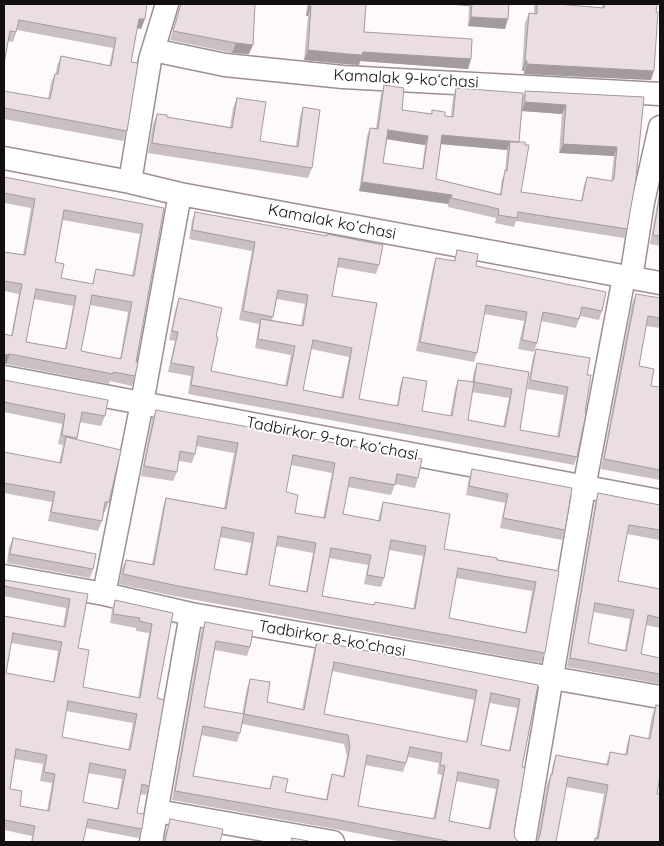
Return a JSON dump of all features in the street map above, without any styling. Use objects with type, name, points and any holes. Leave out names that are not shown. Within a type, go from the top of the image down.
[{"type":"street","points":[[130,182],[150,60],[167,4]]},
{"type":"street","name":"Kamalak 9-koʻchasi","points":[[153,50],[225,65],[343,77],[660,94]]},
{"type":"street","points":[[524,842],[584,488],[660,127]]},
{"type":"street","name":"Kamalak koʻchasi","points":[[4,158],[130,182],[180,194],[660,283]]},
{"type":"street","points":[[104,594],[142,403],[180,194]]},
{"type":"street","name":"Tadbirkor 9-tor koʻchasi","points":[[4,377],[660,501]]},
{"type":"street","name":"Tadbirkor 8-koʻchasi","points":[[4,576],[104,594],[191,614],[660,697]]},
{"type":"street","points":[[151,842],[191,614]]},
{"type":"street","points":[[157,811],[333,842]]},
{"type":"building","points":[[4,4],[147,4],[145,19],[139,19],[131,62],[138,63],[127,131],[4,108],[4,91],[50,99],[55,74],[58,74],[61,56],[111,66],[116,38],[19,20],[16,32],[10,31],[4,64]]},
{"type":"building","points":[[181,4],[255,4],[253,45],[173,31]]},
{"type":"building","points":[[310,4],[366,4],[364,32],[472,39],[471,59],[363,52],[362,55],[308,50]]},
{"type":"building","points":[[472,4],[509,4],[508,19],[471,17]]},
{"type":"building","points":[[537,4],[604,8],[605,4],[657,4],[654,71],[527,64],[527,61],[525,61],[529,13],[537,14]]},
{"type":"building","points":[[384,85],[404,88],[402,110],[432,114],[432,110],[445,112],[445,116],[453,117],[456,88],[523,93],[519,142],[525,142],[525,145],[529,145],[521,192],[582,201],[587,177],[612,181],[614,179],[617,147],[563,144],[566,105],[525,102],[525,91],[644,97],[636,178],[627,229],[518,212],[517,218],[498,215],[499,209],[451,198],[452,195],[362,182],[370,128],[378,129]],"holes":[[[388,130],[428,136],[423,169],[383,163]],[[442,135],[519,142],[510,142],[507,171],[505,170],[501,195],[436,179]]]},
{"type":"building","points":[[237,98],[266,102],[260,141],[298,147],[303,107],[320,110],[312,168],[152,143],[157,114],[232,128]]},
{"type":"building","points":[[4,177],[164,208],[135,376],[113,372],[113,374],[10,354],[4,355],[4,334],[12,336],[22,284],[4,281],[4,252],[25,255],[35,199],[4,193]],"holes":[[[64,210],[143,224],[134,276],[96,269],[93,284],[61,278],[64,264],[55,262]],[[36,289],[76,296],[66,349],[26,342]],[[92,295],[132,302],[121,359],[81,351]]]},
{"type":"building","points":[[660,194],[660,236],[653,235]]},
{"type":"building","points":[[195,212],[383,245],[379,265],[339,258],[332,296],[377,303],[359,399],[398,406],[403,377],[427,381],[422,411],[452,416],[458,380],[474,382],[477,363],[529,372],[520,430],[559,437],[568,387],[530,380],[536,349],[590,358],[587,375],[591,375],[577,457],[191,385],[194,367],[171,363],[178,332],[172,331],[179,298],[222,308],[211,371],[287,386],[295,346],[258,339],[261,319],[303,326],[308,295],[278,290],[273,317],[243,311],[255,242],[192,230]],"holes":[[[313,340],[352,348],[343,398],[303,390]],[[474,382],[512,389],[505,427],[468,420]]]},
{"type":"building","points":[[457,250],[478,254],[476,266],[606,292],[602,311],[582,307],[579,319],[543,312],[537,343],[522,340],[527,312],[486,305],[477,353],[420,342],[436,258],[455,261]]},
{"type":"building","points":[[636,294],[660,298],[660,318],[648,316],[639,366],[654,369],[651,386],[660,387],[660,470],[604,459]]},
{"type":"building","points":[[4,380],[108,400],[105,416],[82,412],[77,438],[62,435],[65,414],[4,402]]},
{"type":"building","points":[[156,410],[422,459],[418,478],[397,474],[395,485],[350,477],[343,514],[380,521],[383,502],[450,514],[444,549],[559,571],[545,653],[178,586],[123,574],[126,560],[154,565],[166,498],[226,509],[238,443],[198,436],[195,454],[180,451],[177,472],[144,466]],"holes":[[[293,455],[335,463],[325,518],[295,513],[298,495],[286,492]],[[222,527],[254,533],[247,575],[214,569]],[[278,536],[316,543],[307,592],[269,585]],[[391,540],[426,546],[415,609],[375,602],[374,605],[322,596],[331,548],[371,555],[367,575],[384,578]],[[458,568],[536,582],[526,633],[449,618]]]},
{"type":"building","points":[[66,437],[121,450],[109,502],[105,502],[102,521],[51,512],[55,492],[4,483],[4,452],[61,463]]},
{"type":"building","points":[[472,469],[572,488],[565,530],[503,518],[508,494],[469,486]]},
{"type":"building","points":[[598,493],[660,505],[660,530],[629,525],[618,581],[660,589],[660,618],[648,615],[641,654],[660,658],[660,674],[570,658]],"holes":[[[595,603],[634,610],[626,651],[588,643]]]},
{"type":"building","points":[[13,538],[96,554],[93,569],[10,554]]},
{"type":"building","points":[[5,580],[88,594],[78,648],[89,650],[83,687],[140,698],[152,624],[139,621],[140,618],[113,614],[115,600],[173,613],[157,698],[164,700],[149,786],[142,784],[137,813],[144,814],[142,829],[88,819],[83,842],[32,842],[35,826],[4,820],[4,616],[65,627],[70,599],[4,586]],"holes":[[[13,633],[62,642],[54,682],[6,673]],[[68,701],[137,714],[130,750],[62,737]],[[16,749],[47,755],[44,772],[55,774],[49,811],[20,806],[22,791],[10,789]],[[90,763],[126,770],[118,809],[83,802]]]},
{"type":"building","points":[[205,622],[253,631],[250,647],[216,641],[204,707],[244,714],[250,679],[270,682],[267,702],[304,710],[317,641],[538,685],[522,767],[525,768],[514,831],[515,838],[519,842],[452,842],[175,791]],"holes":[[[334,662],[477,690],[467,742],[324,714]],[[491,693],[520,699],[510,751],[481,745]],[[244,714],[348,735],[350,747],[344,777],[332,774],[327,800],[285,792],[288,779],[273,776],[270,789],[193,776],[203,726],[240,733]],[[410,747],[442,753],[440,765],[445,766],[435,819],[358,806],[367,755],[406,763]],[[458,772],[499,780],[490,829],[449,821]]]},
{"type":"building","points":[[656,705],[660,706],[660,776],[657,794],[660,794],[660,842],[595,842],[595,838],[598,839],[608,785],[568,777],[556,842],[536,842],[540,835],[556,755],[608,765],[610,752],[627,755],[630,735],[650,739]]},
{"type":"building","points":[[170,819],[223,829],[220,842],[162,842],[165,841]]},
{"type":"building","points":[[292,838],[308,841],[308,842],[291,842]]}]
